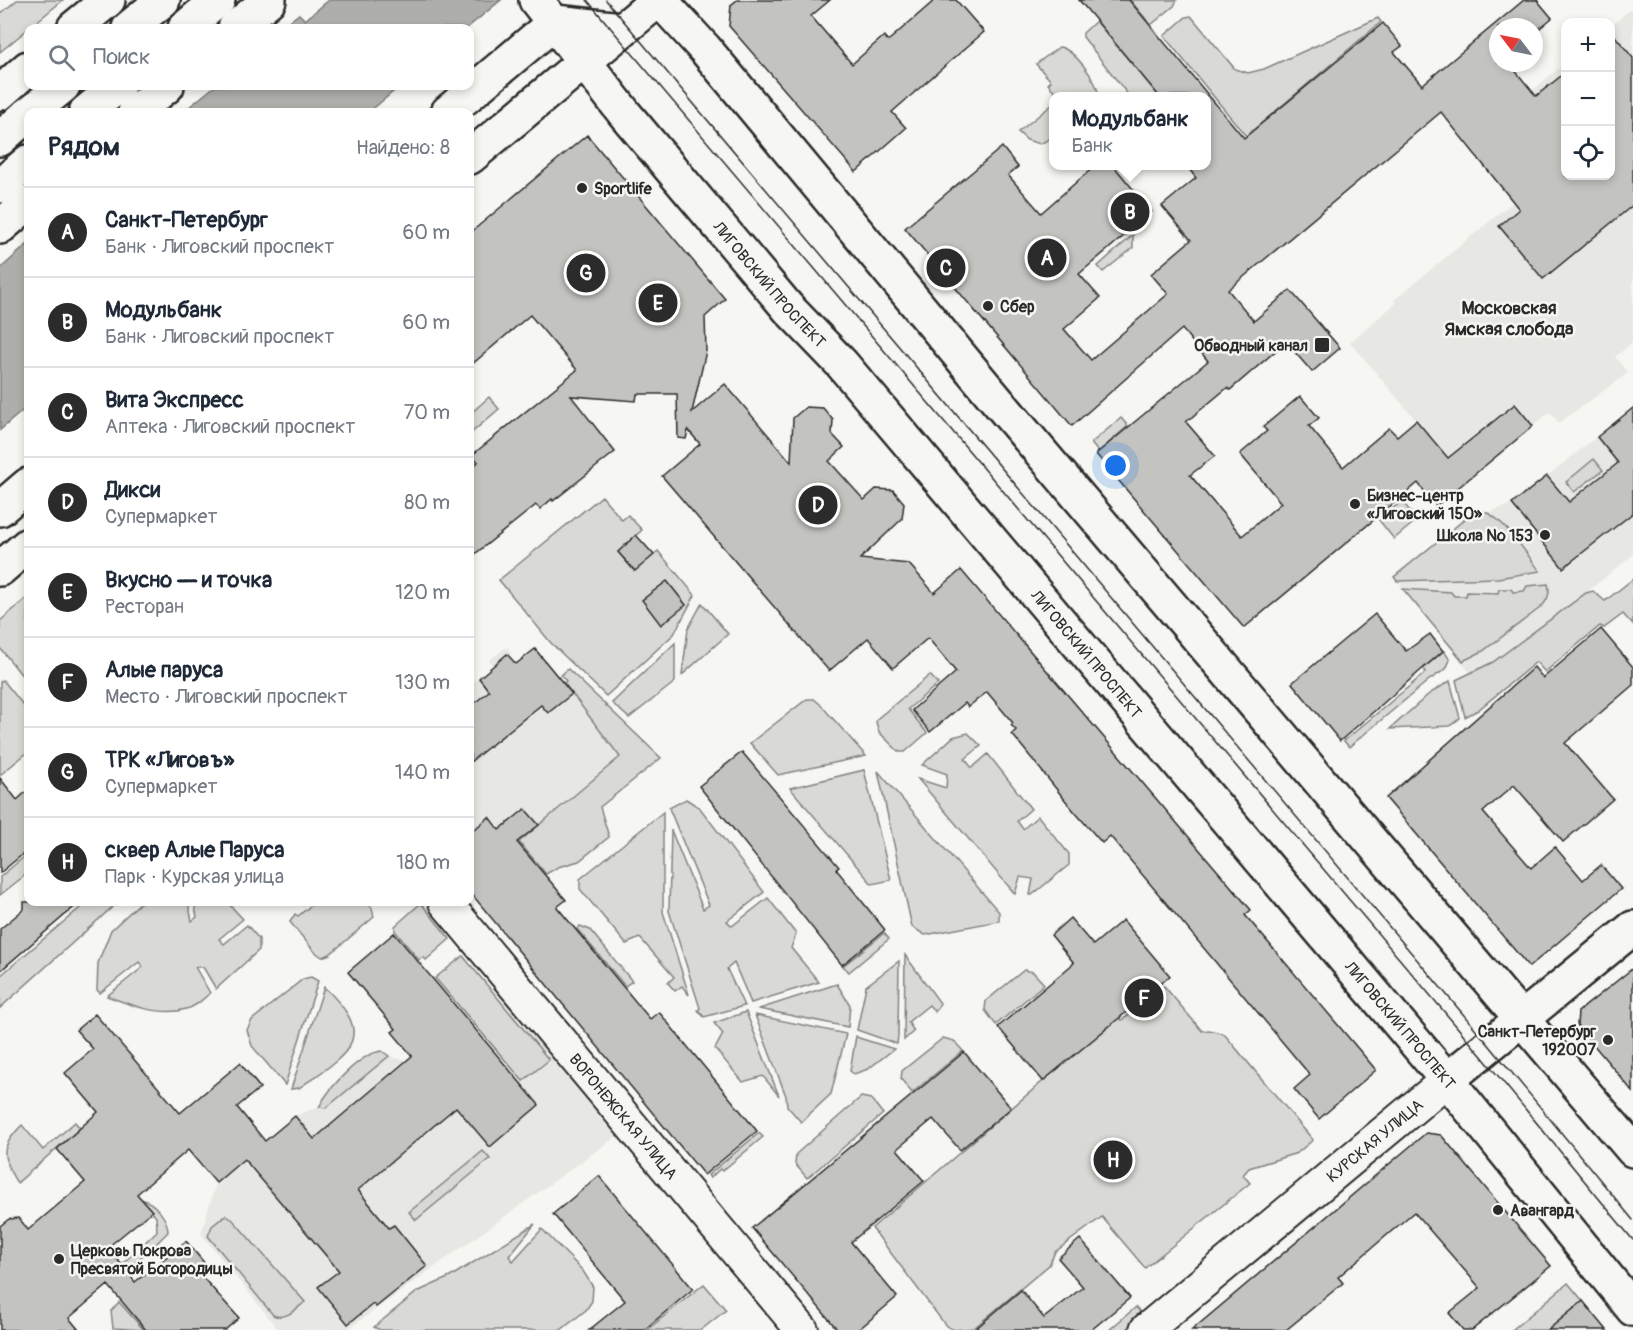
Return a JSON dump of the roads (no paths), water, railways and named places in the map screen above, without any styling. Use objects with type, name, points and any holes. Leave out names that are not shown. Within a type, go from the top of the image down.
[{"type":"main road","points":[[79,24],[108,0]]},
{"type":"main road","points":[[134,24],[163,0]]},
{"type":"main road","points":[[190,24],[218,0]]},
{"type":"main road","points":[[240,24],[269,0]]},
{"type":"main road","points":[[474,85],[545,11],[622,14],[659,0],[705,49],[993,397],[1633,1150]]},
{"type":"main road","name":"ЛИГОВСКИЙ ПРОСПЕКТ","points":[[545,11],[625,114],[781,299],[849,373],[1447,1080],[1633,1309]]},
{"type":"main road","points":[[474,155],[584,61],[622,14]]},
{"type":"main road","points":[[0,93],[24,72]]},
{"type":"main road","points":[[36,108],[58,90]]},
{"type":"main road","points":[[91,108],[113,90]]},
{"type":"main road","points":[[140,108],[162,90]]},
{"type":"main road","points":[[452,108],[469,90]]},
{"type":"main road","points":[[0,138],[24,118]]},
{"type":"main road","points":[[0,186],[24,165]]},
{"type":"main road","points":[[0,227],[24,206]]},
{"type":"main road","points":[[0,509],[24,488]]},
{"type":"main road","points":[[0,569],[24,548]]},
{"type":"main road","name":"КУРСКАЯ УЛИЦА","points":[[1447,1080],[1633,928]]},
{"type":"street","name":"ВОРОНЕЖСКАЯ УЛИЦА","points":[[448,906],[802,1330]]},
{"type":"street","name":"КУРСКАЯ УЛИЦА","points":[[1146,1330],[1447,1080]]},
{"type":"tram line","points":[[587,0],[1480,1054],[1633,1240]]},
{"type":"tram line","points":[[606,0],[1490,1046],[1633,1220]]},
{"type":"place","name":"Sportlife","points":[[582,188]]},
{"type":"place","name":"Модульбанк","points":[[1130,212]]},
{"type":"place","name":"Санкт-Петербург","points":[[1047,258]]},
{"type":"place","name":"Вита Экспресс","points":[[946,268]]},
{"type":"place","name":"ТРК «Лиговъ»","points":[[586,273]]},
{"type":"place","name":"Вкусно — и точка","points":[[658,303]]},
{"type":"place","name":"Сбер","points":[[988,306]]},
{"type":"place","name":"Обводный канал","points":[[1322,345]]},
{"type":"place","name":"Бизнес-центр «Лиговский 150»","points":[[1355,504]]},
{"type":"place","name":"Дикси","points":[[818,505]]},
{"type":"place","name":"Школа № 153","points":[[1545,535]]},
{"type":"place","name":"Алые паруса","points":[[1144,998]]},
{"type":"place","name":"Санкт-Петербург 192007","points":[[1608,1040]]},
{"type":"place","name":"сквер Алые Паруса","points":[[1113,1160]]},
{"type":"place","name":"Авангард","points":[[1498,1210]]},
{"type":"place","name":"Церковь Покрова Пресвятой Богородицы","points":[[59,1259]]},
{"type":"district","name":"Московская Ямская слобода","points":[[1509,318]]}]
